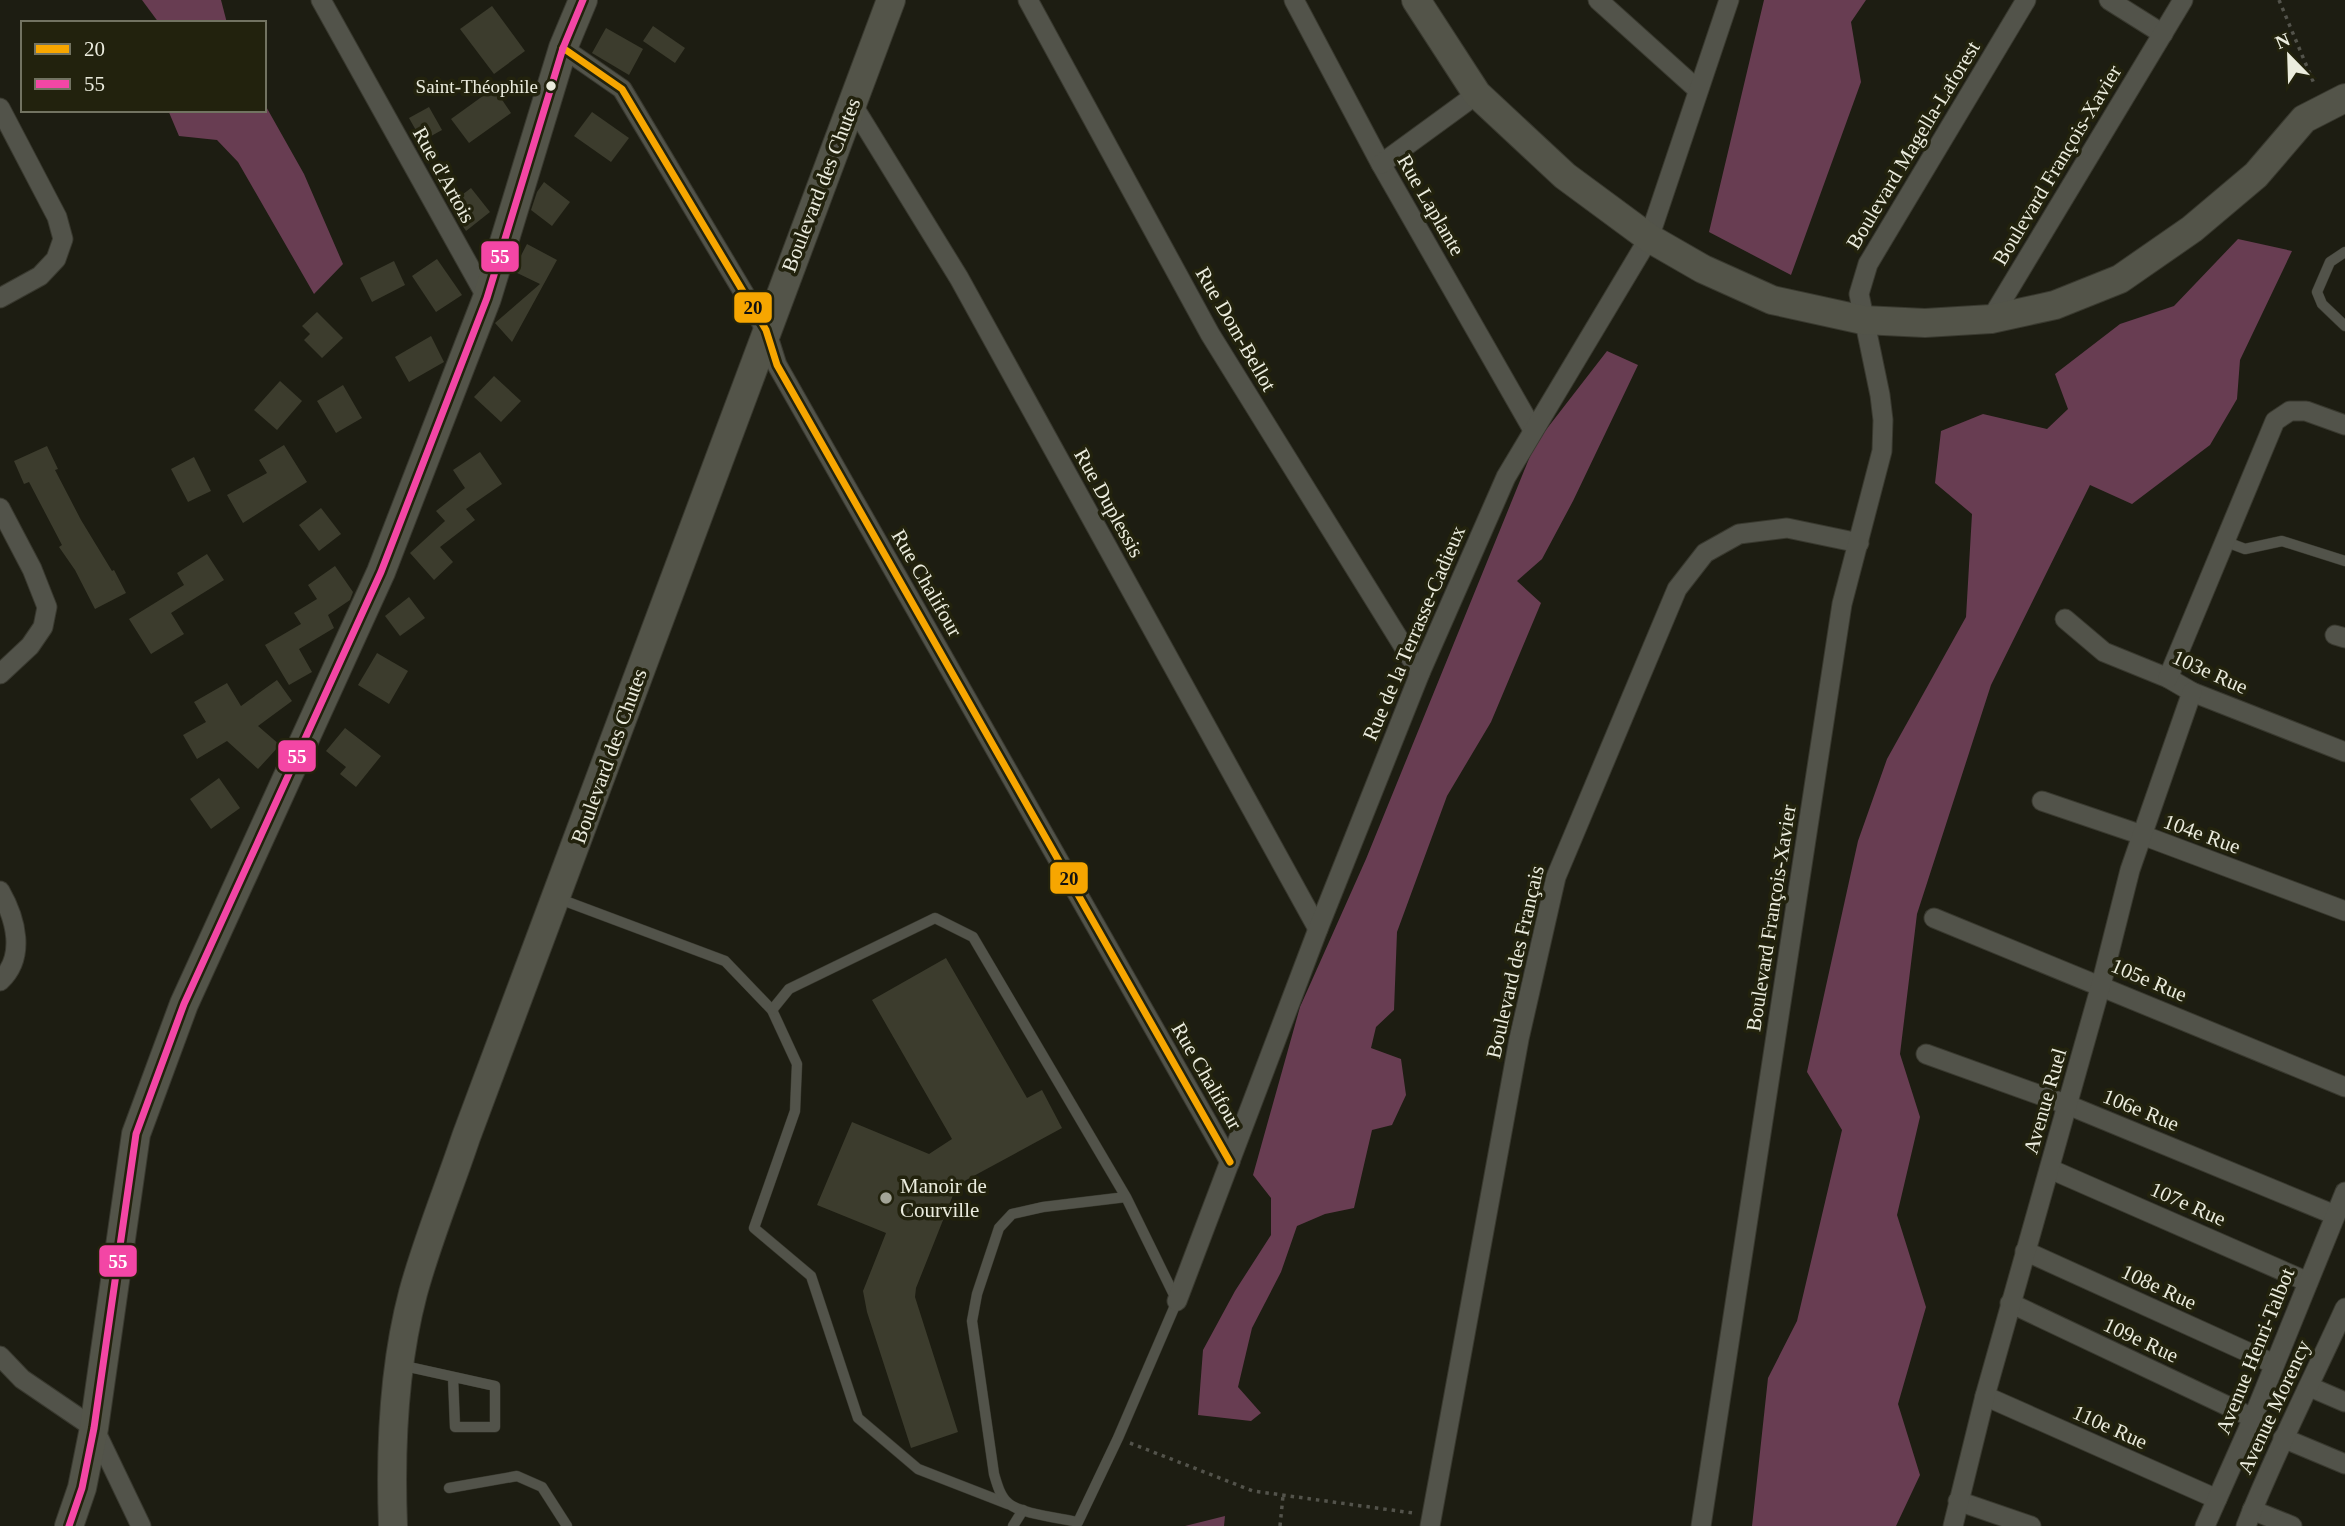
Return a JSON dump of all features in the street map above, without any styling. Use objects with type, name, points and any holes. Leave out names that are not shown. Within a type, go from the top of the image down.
[{"type":"street","name":"Rue d'Artois","points":[[321,0],[487,298]]},
{"type":"street","points":[[69,1526],[82,1488],[94,1428],[136,1135],[184,1004],[381,572],[487,298],[563,48],[583,0]]},
{"type":"street","name":"Boulevard des Chutes","points":[[393,1526],[391,1464],[400,1365],[413,1293],[466,1137],[891,0]]},
{"type":"street","name":"Rue Dom-Bellot","points":[[1028,0],[1210,334],[1420,673]]},
{"type":"street","name":"Rue Laplante","points":[[1294,0],[1381,163],[1533,430]]},
{"type":"street","points":[[1416,0],[1477,94],[1565,176],[1649,238],[1703,269],[1772,300],[1863,320],[1926,323],[1991,318],[2055,305],[2120,279],[2192,229],[2256,175],[2304,119],[2332,96]]},
{"type":"street","points":[[1598,0],[1698,90]]},
{"type":"street","name":"Rue de la Terrasse-Cadieux","points":[[1177,1301],[1318,929],[1420,673],[1506,477],[1649,238],[1729,0]]},
{"type":"street","name":"Boulevard Magella-Laforest","points":[[1863,320],[1859,295],[1868,264],[2026,0]]},
{"type":"street","points":[[2109,0],[2163,34]]},
{"type":"street","name":"Boulevard François-Xavier","points":[[1991,318],[2183,0]]},
{"type":"street","name":"Rue Chalifour","points":[[563,48],[622,89],[766,330],[777,365],[1230,1162]]},
{"type":"street","points":[[1381,163],[1477,94]]},
{"type":"street","name":"Rue Duplessis","points":[[852,104],[959,278],[1318,929]]},
{"type":"street","points":[[0,108],[57,217],[63,239],[56,259],[40,276],[0,298]]},
{"type":"street","name":"Boulevard François-Xavier","points":[[1701,1526],[1842,604],[1882,452],[1883,420],[1880,395],[1863,320]]},
{"type":"street","points":[[2168,678],[2275,421],[2290,411],[2306,411],[2344,423]]},
{"type":"street","points":[[0,508],[32,569],[47,607],[43,627],[30,646],[0,674]]},
{"type":"street","name":"Boulevard des Français","points":[[1431,1521],[1519,1039],[1556,877],[1677,589],[1705,553],[1739,534],[1787,528],[1859,543]]},
{"type":"street","name":"103e Rue","points":[[2065,619],[2104,652],[2168,678],[2192,692],[2345,752]]},
{"type":"street","name":"Avenue Ruel","points":[[1953,1526],[2010,1303],[2068,1105],[2130,870],[2192,692]]},
{"type":"street","name":"104e Rue","points":[[2042,801],[2142,835],[2345,911]]},
{"type":"street","points":[[0,891],[13,920],[17,949],[10,972],[0,981]]},
{"type":"street","name":"105e Rue","points":[[1934,918],[2345,1087]]},
{"type":"street","name":"106e Rue","points":[[1926,1054],[2068,1105],[2336,1215]]},
{"type":"street","name":"107e Rue","points":[[2050,1169],[2308,1282]]},
{"type":"street","name":"Avenue Henri-Talbot","points":[[2205,1526],[2253,1418],[2345,1192]]},
{"type":"street","name":"108e Rue","points":[[2025,1251],[2274,1364]]},
{"type":"street","name":"109e Rue","points":[[2010,1303],[2253,1418]]},
{"type":"street","name":"Avenue Morency","points":[[2249,1518],[2283,1438],[2345,1308]]},
{"type":"street","points":[[0,1356],[22,1379],[94,1428],[141,1526]]},
{"type":"street","points":[[2309,1387],[2345,1402]]},
{"type":"street","name":"110e Rue","points":[[1985,1396],[2217,1499]]},
{"type":"street","points":[[2283,1438],[2345,1464]]},
{"type":"street","points":[[1958,1501],[2031,1526]]},
{"type":"street","points":[[2249,1518],[2292,1526]]},
{"type":"lane","points":[[2345,252],[2330,262],[2317,292],[2322,304],[2345,326]]},
{"type":"lane","points":[[2223,541],[2245,549],[2282,541],[2345,561]]},
{"type":"lane","points":[[556,898],[724,961],[772,1010],[797,1065],[795,1111],[754,1228],[811,1276],[858,1418],[918,1469],[1023,1510],[1078,1522],[1118,1438],[1177,1301],[1126,1197],[973,937],[935,918],[789,989],[772,1010]]},
{"type":"lane","points":[[1009,1504],[998,1489],[994,1474],[972,1321],[977,1294],[999,1228],[1012,1214],[1043,1207],[1126,1197]]},
{"type":"lane","points":[[400,1365],[495,1385],[495,1427],[455,1427],[453,1377]]},
{"type":"lane","points":[[449,1488],[517,1476],[542,1487],[567,1526]]},
{"type":"lane","points":[[1013,1526],[1023,1510]]},
{"type":"path","points":[[2279,0],[2332,96]]},
{"type":"path","points":[[1118,1438],[1253,1490],[1431,1521]]},
{"type":"path","points":[[1280,1526],[1283,1496]]},
{"type":"shaded area","points":[[142,0],[221,0],[226,21],[158,21]]},
{"type":"shaded area","points":[[1764,0],[1866,0],[1851,22],[1861,82],[1791,275],[1709,232]]},
{"type":"shaded area","points":[[266,107],[304,174],[343,264],[314,294],[238,162],[217,140],[179,136],[169,112],[266,112]]},
{"type":"shaded area","points":[[2238,239],[2292,251],[2240,360],[2237,399],[2210,445],[2132,504],[2090,485],[1991,685],[1917,914],[1900,1054],[1920,1117],[1897,1215],[1926,1307],[1898,1404],[1920,1475],[1896,1526],[1752,1526],[1768,1378],[1797,1321],[1842,1130],[1807,1072],[1858,841],[1887,759],[1966,617],[1972,514],[1935,483],[1941,431],[1983,414],[2047,429],[2068,409],[2055,374],[2120,324],[2174,306]]},
{"type":"shaded area","points":[[1607,351],[1638,365],[1542,559],[1517,581],[1541,603],[1491,722],[1447,796],[1397,932],[1394,1010],[1376,1027],[1371,1048],[1401,1059],[1406,1095],[1392,1125],[1372,1130],[1354,1208],[1325,1214],[1297,1226],[1281,1272],[1252,1328],[1238,1387],[1261,1413],[1251,1421],[1198,1415],[1203,1350],[1235,1291],[1271,1235],[1271,1198],[1253,1175],[1300,1007],[1366,859],[1535,444]]},
{"type":"shaded area","points":[[1225,1516],[1224,1526],[1185,1526]]},
{"type":"building","points":[[492,6],[525,51],[494,74],[460,29]]},
{"type":"building","points":[[653,26],[685,48],[675,63],[643,41]]},
{"type":"building","points":[[606,28],[643,49],[629,75],[592,53]]},
{"type":"building","points":[[494,88],[511,113],[469,143],[451,119]]},
{"type":"building","points":[[429,107],[442,130],[422,141],[409,118]]},
{"type":"building","points":[[592,112],[629,138],[611,162],[574,136]]},
{"type":"building","points":[[544,182],[570,202],[552,226],[531,210],[537,192]]},
{"type":"building","points":[[471,188],[490,212],[466,231],[449,205]]},
{"type":"building","points":[[527,244],[557,260],[512,342],[495,323],[540,284],[513,271]]},
{"type":"building","points":[[437,259],[462,295],[436,312],[412,276]]},
{"type":"building","points":[[394,261],[405,285],[372,302],[360,278]]},
{"type":"building","points":[[317,312],[343,338],[322,358],[304,340],[310,334],[302,326]]},
{"type":"building","points":[[431,336],[444,362],[409,382],[395,357]]},
{"type":"building","points":[[494,376],[521,401],[501,422],[474,397]]},
{"type":"building","points":[[280,381],[302,401],[277,430],[254,410]]},
{"type":"building","points":[[343,385],[362,418],[336,433],[317,401]]},
{"type":"building","points":[[284,445],[307,482],[243,523],[227,495],[267,473],[259,460]]},
{"type":"building","points":[[47,446],[58,469],[55,470],[81,520],[126,593],[95,609],[75,570],[59,547],[62,545],[29,482],[24,484],[14,461]]},
{"type":"building","points":[[480,452],[502,484],[466,509],[475,520],[440,547],[453,562],[434,580],[410,553],[445,521],[436,511],[465,488],[453,470]]},
{"type":"building","points":[[194,457],[211,491],[188,502],[171,469]]},
{"type":"building","points":[[321,508],[341,534],[319,551],[299,525]]},
{"type":"building","points":[[207,554],[224,580],[171,613],[184,634],[151,654],[129,619],[184,585],[177,573]]},
{"type":"building","points":[[335,566],[353,592],[350,600],[328,615],[334,628],[299,649],[312,672],[289,685],[265,645],[301,624],[294,613],[317,599],[308,585]]},
{"type":"building","points":[[409,597],[425,618],[400,636],[385,616]]},
{"type":"building","points":[[377,653],[408,671],[389,704],[358,685]]},
{"type":"building","points":[[277,680],[292,701],[258,726],[280,745],[258,769],[227,741],[197,759],[183,735],[206,722],[194,702],[227,683],[241,706]]},
{"type":"building","points":[[345,728],[381,756],[356,787],[340,774],[346,767],[326,751]]},
{"type":"building","points":[[219,778],[240,808],[211,829],[190,799]]},
{"type":"building","name":"Manoir de Courville","points":[[946,958],[1027,1098],[1042,1090],[1062,1128],[957,1185],[916,1288],[915,1297],[958,1432],[911,1448],[867,1312],[863,1291],[886,1233],[817,1205],[852,1122],[929,1154],[952,1139],[872,1000]]},
{"type":"transit line","name":"55","points":[[69,1526],[82,1488],[94,1428],[136,1134],[184,1004],[381,572],[487,298],[563,48],[583,0]]},
{"type":"transit line","name":"20","points":[[563,48],[622,89],[766,330],[777,365],[1230,1162]]},
{"type":"place","name":"Saint-Théophile","points":[[551,86]]},
{"type":"place","name":"Manoir de Courville","points":[[886,1198]]}]
